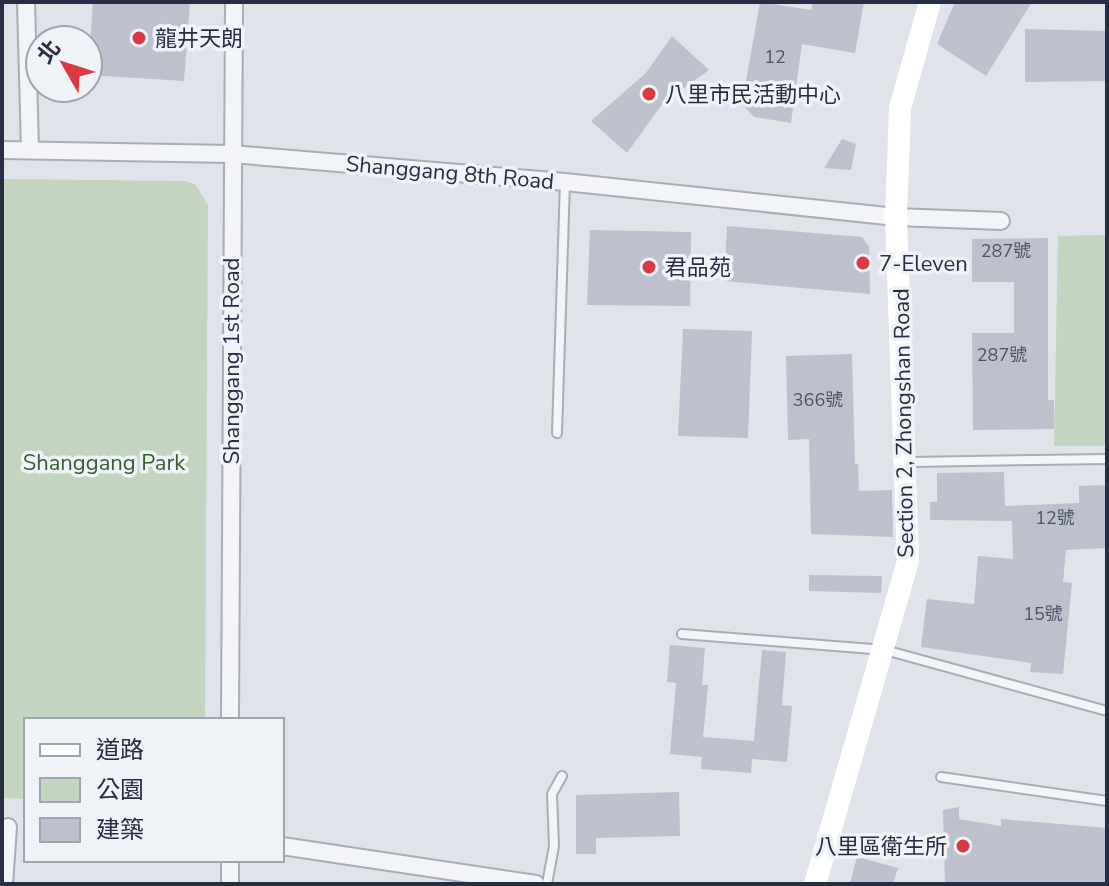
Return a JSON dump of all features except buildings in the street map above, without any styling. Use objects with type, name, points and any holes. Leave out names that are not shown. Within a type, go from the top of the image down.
[{"type":"main road","name":"Section 2, Zhongshan Road","points":[[815,884],[885,650],[908,561],[896,217],[900,108],[930,2]]},
{"type":"street","points":[[26,2],[30,150]]},
{"type":"street","name":"Shanggang 1st Road","points":[[230,718],[234,2]]},
{"type":"street","name":"Shanggang 8th Road","points":[[2,150],[232,154],[565,182],[896,217],[1001,221]]},
{"type":"street","points":[[4,884],[5,827]]},
{"type":"street","points":[[284,846],[536,884]]},
{"type":"street","points":[[230,862],[230,884]]},
{"type":"lane","points":[[557,433],[565,182]]},
{"type":"lane","points":[[906,462],[1107,459]]},
{"type":"lane","points":[[682,634],[885,650],[1107,711]]},
{"type":"lane","points":[[547,884],[554,846],[552,794],[562,776]]},
{"type":"lane","points":[[941,777],[1107,801]]},
{"type":"green space","name":"Shanggang Park","points":[[2,179],[184,181],[195,184],[208,205],[205,718],[24,718],[24,799],[2,798]]},
{"type":"green space","points":[[1107,235],[1107,446],[1054,446],[1058,236]]},
{"type":"place","name":"龍井天朗","points":[[139,38]]},
{"type":"place","name":"八里市民活動中心","points":[[649,94]]},
{"type":"place","name":"7-Eleven","points":[[863,263]]},
{"type":"place","name":"君品苑","points":[[649,267]]},
{"type":"place","name":"八里區衛生所","points":[[963,846]]}]
